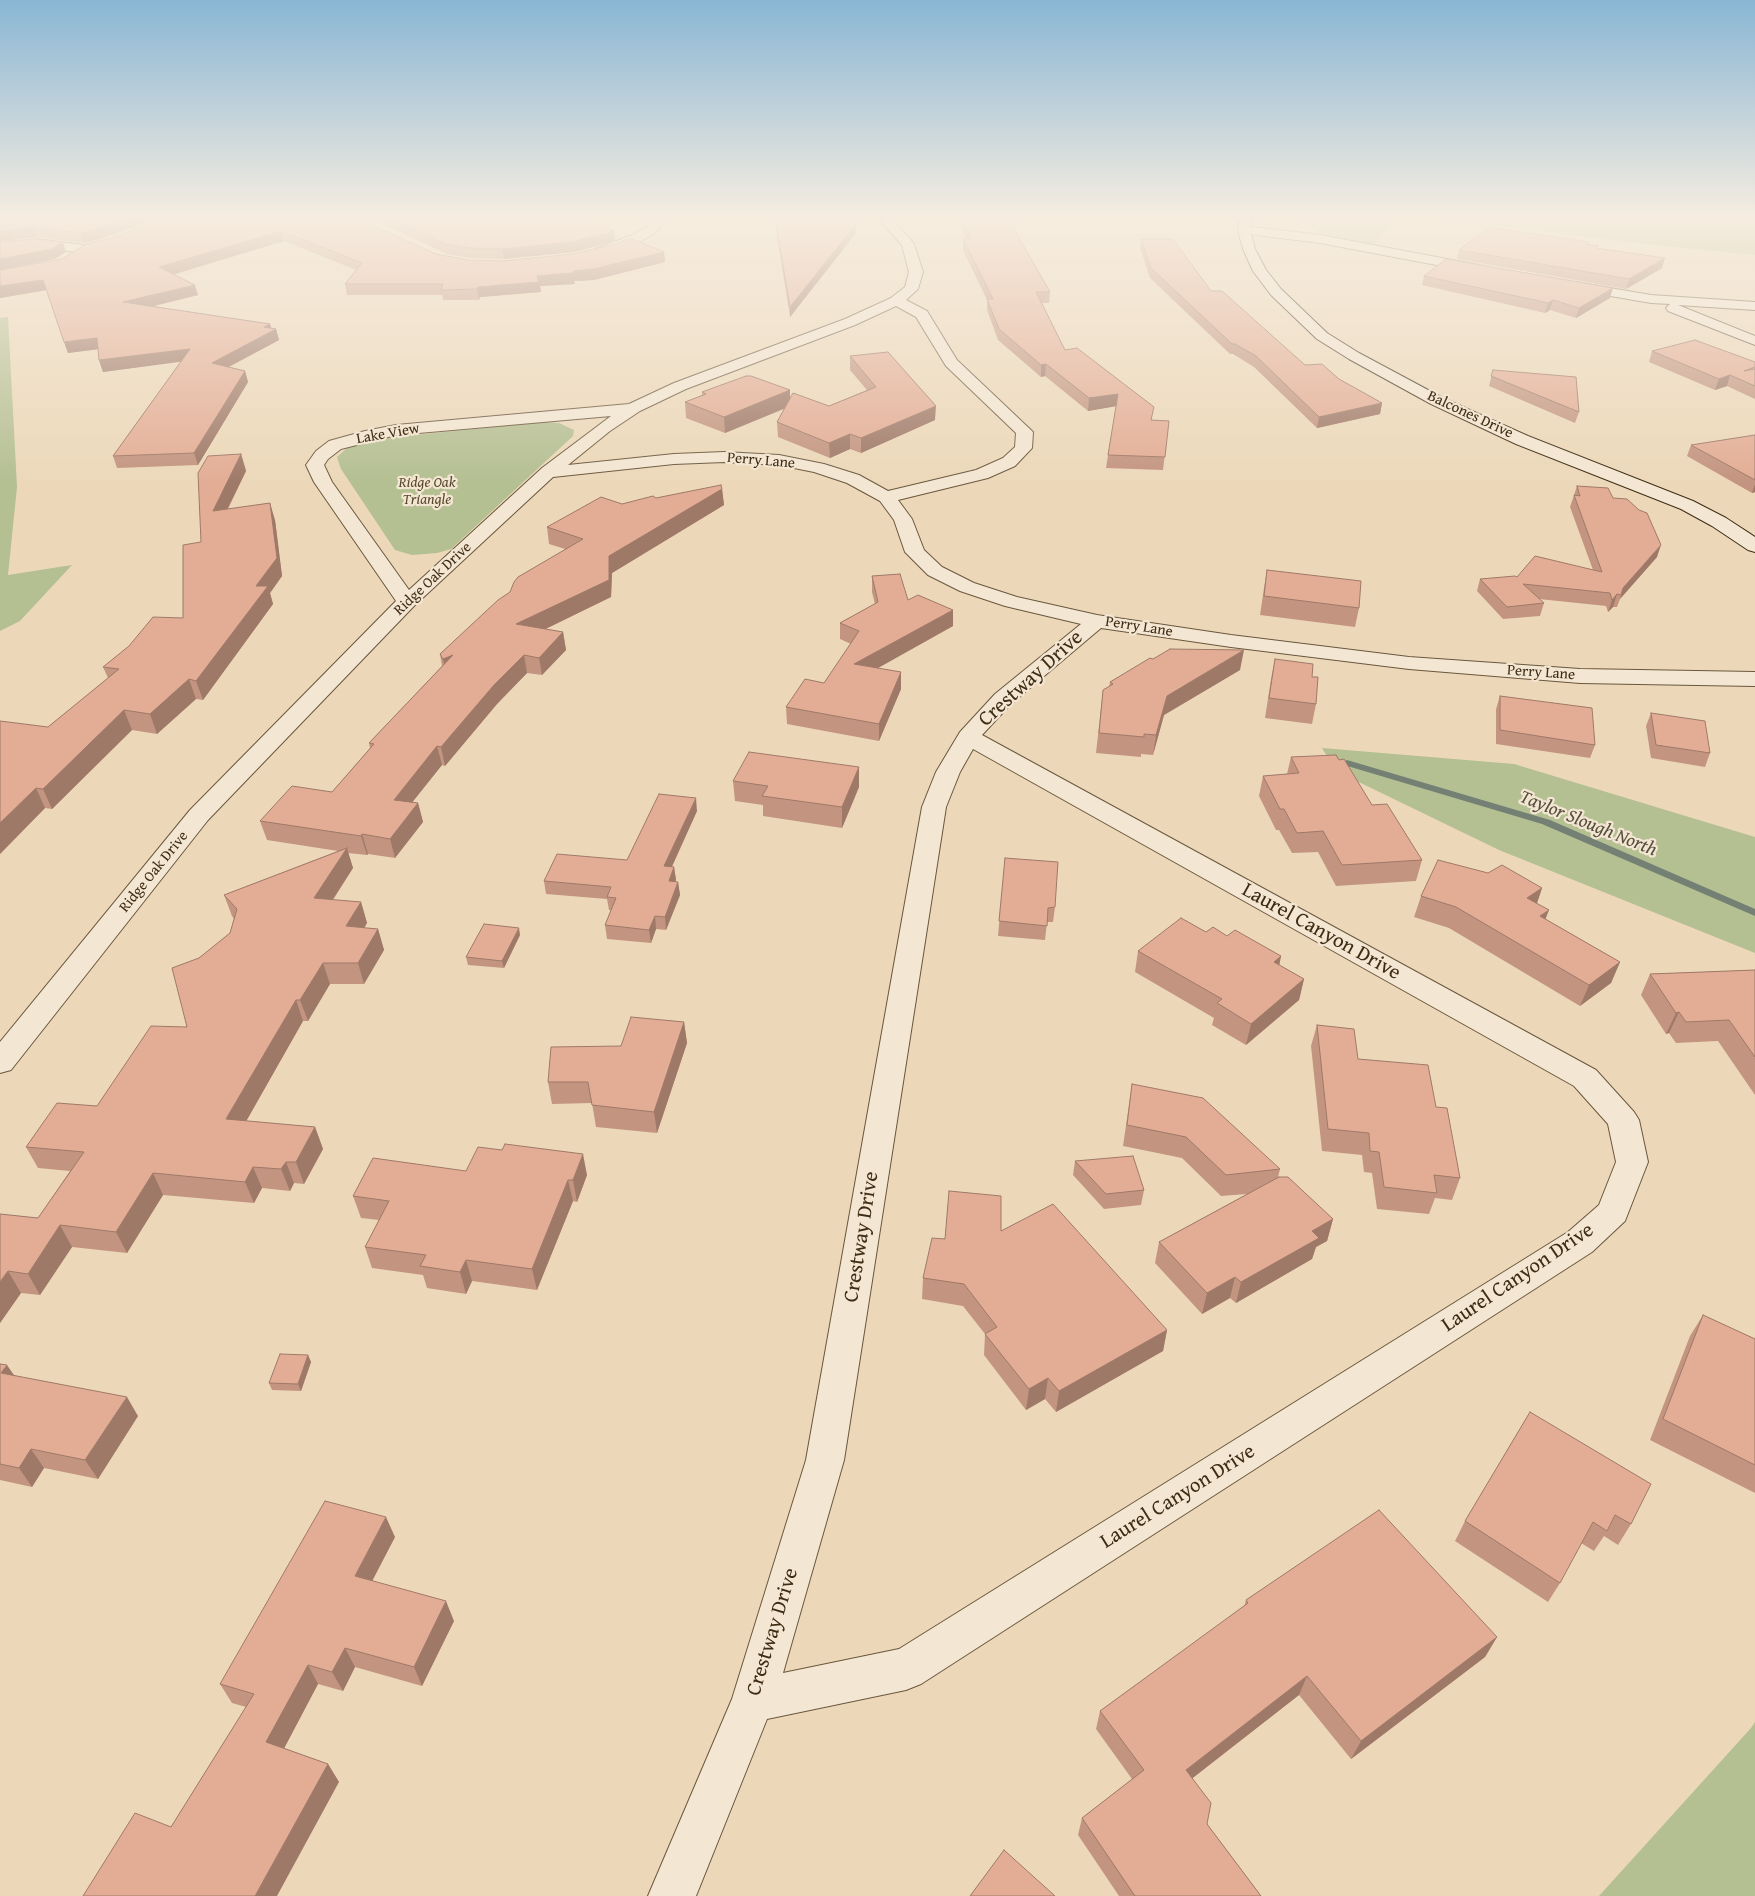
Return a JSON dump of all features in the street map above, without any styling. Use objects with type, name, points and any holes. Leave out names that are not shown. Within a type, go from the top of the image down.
[{"type":"street","name":"Ridge Oak Drive","points":[[0,1062],[199,815],[407,602],[548,472],[604,427],[634,408],[680,386],[850,322],[884,306]]},
{"type":"street","points":[[886,497],[982,474],[1010,462],[1023,448],[1025,432],[951,363],[922,314],[907,306]]},
{"type":"street","name":"Balcones Drive","points":[[1291,306],[1322,336],[1395,379],[1473,418],[1687,505],[1719,522],[1755,546]]},
{"type":"street","points":[[1670,306],[1755,341]]},
{"type":"street","name":"Lake View","points":[[407,602],[323,482],[315,465],[322,455],[335,445],[365,436],[396,430],[634,408]]},
{"type":"street","name":"Perry Lane","points":[[548,472],[674,459],[724,457],[778,460],[818,468],[853,479],[886,497],[903,519],[915,552],[935,571],[967,587],[1012,602],[1097,620],[1231,641],[1409,663],[1580,676],[1755,679]]},
{"type":"street","name":"Crestway Drive","points":[[672,1896],[752,1700],[825,1460],[934,807],[948,772],[968,738],[1004,699],[1097,620]]},
{"type":"street","name":"Laurel Canyon Drive","points":[[752,1700],[906,1669],[1580,1242],[1613,1212],[1632,1162],[1622,1120],[1585,1078],[968,738]]},
{"type":"green space","points":[[8,317],[17,487],[8,575],[72,565],[20,621],[0,631],[0,318]]},
{"type":"green space","name":"Ridge Oak Triangle","points":[[544,422],[559,423],[574,430],[573,436],[451,549],[437,553],[412,555],[395,550],[341,469],[337,457],[347,448],[374,439]]},
{"type":"green space","points":[[1322,748],[1514,764],[1755,837],[1755,953],[1499,850],[1336,771]]},
{"type":"green space","points":[[1755,1722],[1755,1896],[1599,1896],[1751,1728]]},
{"type":"building","points":[[52,306],[153,306],[270,324],[264,327],[276,329],[212,363],[245,371],[194,453],[113,456],[190,349],[99,360],[97,338],[64,342]]},
{"type":"building","points":[[990,306],[1043,306],[1065,350],[1077,348],[1154,407],[1151,420],[1169,421],[1165,457],[1108,455],[1118,394],[1089,398],[1046,364],[1041,365],[999,329]]},
{"type":"building","points":[[1192,306],[1239,306],[1305,365],[1322,364],[1339,379],[1382,403],[1319,417],[1256,356],[1232,344]]},
{"type":"building","points":[[1695,340],[1755,362],[1755,367],[1744,371],[1755,369],[1755,386],[1730,375],[1719,379],[1652,351]]},
{"type":"building","points":[[888,352],[936,406],[861,438],[850,434],[829,443],[777,422],[793,393],[829,406],[876,387],[850,356]]},
{"type":"building","points":[[1493,370],[1576,377],[1579,412],[1491,376]]},
{"type":"building","points":[[746,376],[751,376],[790,390],[724,417],[685,402],[706,394],[702,392]]},
{"type":"building","points":[[1755,435],[1755,480],[1691,445]]},
{"type":"building","points":[[241,454],[213,511],[270,503],[277,558],[256,586],[268,586],[196,681],[189,679],[150,714],[124,710],[43,789],[36,788],[0,823],[0,721],[48,727],[119,669],[103,667],[129,646],[153,617],[183,618],[183,545],[201,542],[198,473],[208,456]]},
{"type":"building","points":[[721,485],[722,489],[609,556],[609,580],[516,624],[563,632],[539,658],[524,655],[494,685],[441,747],[437,746],[394,800],[418,803],[390,839],[260,821],[292,786],[332,792],[374,744],[369,743],[453,655],[443,659],[440,654],[498,600],[510,592],[518,577],[583,539],[547,527],[601,497],[622,504],[653,496],[656,498]]},
{"type":"building","points":[[1577,486],[1608,488],[1613,498],[1627,499],[1639,510],[1647,513],[1661,545],[1623,588],[1621,595],[1617,594],[1612,600],[1610,593],[1523,584],[1544,603],[1507,607],[1480,579],[1517,577],[1535,556],[1602,572],[1574,495],[1580,496]]},
{"type":"building","points":[[1267,570],[1361,581],[1359,608],[1264,596]]},
{"type":"building","points":[[900,574],[908,600],[918,595],[953,610],[854,664],[901,672],[879,724],[786,707],[805,679],[824,683],[859,631],[840,623],[878,602],[872,576]]},
{"type":"building","points":[[1170,649],[1244,650],[1167,696],[1156,735],[1144,734],[1144,737],[1099,733],[1103,690],[1113,684],[1110,682],[1150,658],[1153,659]]},
{"type":"building","points":[[1275,659],[1313,664],[1312,677],[1318,677],[1316,704],[1269,698]]},
{"type":"building","points":[[1500,696],[1592,708],[1595,745],[1500,730]]},
{"type":"building","points":[[1651,713],[1705,721],[1710,753],[1656,745]]},
{"type":"building","points":[[749,752],[859,767],[842,807],[762,796],[768,786],[733,781]]},
{"type":"building","points":[[1336,755],[1339,760],[1344,759],[1372,805],[1387,804],[1422,860],[1342,865],[1323,831],[1297,833],[1284,809],[1280,809],[1263,776],[1299,773],[1291,757]]},
{"type":"building","points":[[659,794],[696,798],[664,866],[674,867],[669,881],[678,882],[665,917],[655,916],[649,930],[605,925],[616,898],[607,897],[611,887],[544,881],[557,854],[627,860]]},
{"type":"building","points":[[347,848],[314,898],[361,902],[346,926],[378,929],[358,963],[323,963],[300,1000],[296,1000],[226,1119],[315,1127],[296,1162],[286,1162],[281,1169],[253,1167],[245,1182],[153,1173],[116,1232],[60,1225],[28,1274],[8,1271],[0,1282],[0,1214],[38,1218],[84,1152],[26,1147],[57,1103],[97,1106],[151,1026],[187,1027],[172,968],[199,958],[230,933],[237,909],[224,895]]},
{"type":"building","points":[[1005,858],[1058,862],[1055,907],[1048,908],[1047,926],[999,921]]},
{"type":"building","points":[[1438,860],[1488,873],[1502,865],[1542,888],[1527,898],[1549,910],[1540,916],[1620,962],[1589,985],[1456,907],[1421,896]]},
{"type":"building","points":[[1181,918],[1206,932],[1213,927],[1227,936],[1235,930],[1281,956],[1274,962],[1304,979],[1251,1024],[1217,1003],[1222,999],[1138,951]]},
{"type":"building","points":[[484,924],[519,928],[502,961],[466,957]]},
{"type":"building","points":[[1755,970],[1755,1057],[1729,1020],[1686,1022],[1679,1012],[1676,1013],[1650,974]]},
{"type":"building","points":[[631,1017],[684,1022],[654,1112],[592,1105],[588,1082],[548,1082],[551,1047],[621,1046]]},
{"type":"building","points":[[1317,1025],[1354,1029],[1358,1059],[1428,1065],[1436,1107],[1447,1108],[1460,1178],[1434,1175],[1437,1193],[1384,1187],[1379,1152],[1370,1151],[1369,1133],[1328,1129]]},
{"type":"building","points":[[1132,1084],[1203,1098],[1280,1169],[1226,1175],[1186,1137],[1127,1125]]},
{"type":"building","points":[[505,1144],[583,1154],[573,1180],[568,1180],[532,1269],[466,1260],[460,1272],[420,1266],[426,1255],[365,1247],[389,1201],[353,1196],[373,1158],[466,1171],[478,1147],[502,1150]]},
{"type":"building","points":[[1133,1156],[1144,1190],[1106,1194],[1075,1161]]},
{"type":"building","points":[[1279,1177],[1288,1177],[1333,1219],[1312,1231],[1319,1238],[1241,1282],[1235,1277],[1207,1293],[1159,1242]]},
{"type":"building","points":[[949,1191],[1001,1196],[1001,1231],[1053,1204],[1167,1330],[1059,1391],[1048,1378],[1029,1389],[985,1334],[997,1327],[964,1284],[923,1278],[932,1238],[945,1239]]},
{"type":"building","points":[[1703,1315],[1755,1339],[1755,1465],[1663,1419]]},
{"type":"building","points":[[280,1354],[308,1355],[298,1384],[269,1383]]},
{"type":"building","points":[[0,1364],[7,1365],[1,1373],[127,1397],[85,1460],[31,1449],[19,1468],[0,1464]]},
{"type":"building","points":[[1530,1412],[1651,1484],[1631,1524],[1615,1515],[1607,1531],[1593,1522],[1560,1583],[1465,1521]]},
{"type":"building","points":[[325,1501],[386,1517],[355,1576],[446,1601],[414,1667],[345,1648],[332,1672],[308,1665],[266,1742],[328,1764],[255,1896],[83,1896],[135,1813],[171,1827],[254,1694],[220,1684]]},
{"type":"building","points":[[1379,1510],[1497,1637],[1361,1741],[1307,1676],[1186,1770],[1211,1803],[1207,1824],[1261,1896],[1135,1896],[1082,1818],[1144,1770],[1100,1711],[1248,1603],[1246,1600]]},
{"type":"building","points":[[1004,1850],[1055,1896],[970,1896]]},
{"type":"waterway","name":"Taylor Slough North","points":[[1347,763],[1546,822],[1755,913]]}]
